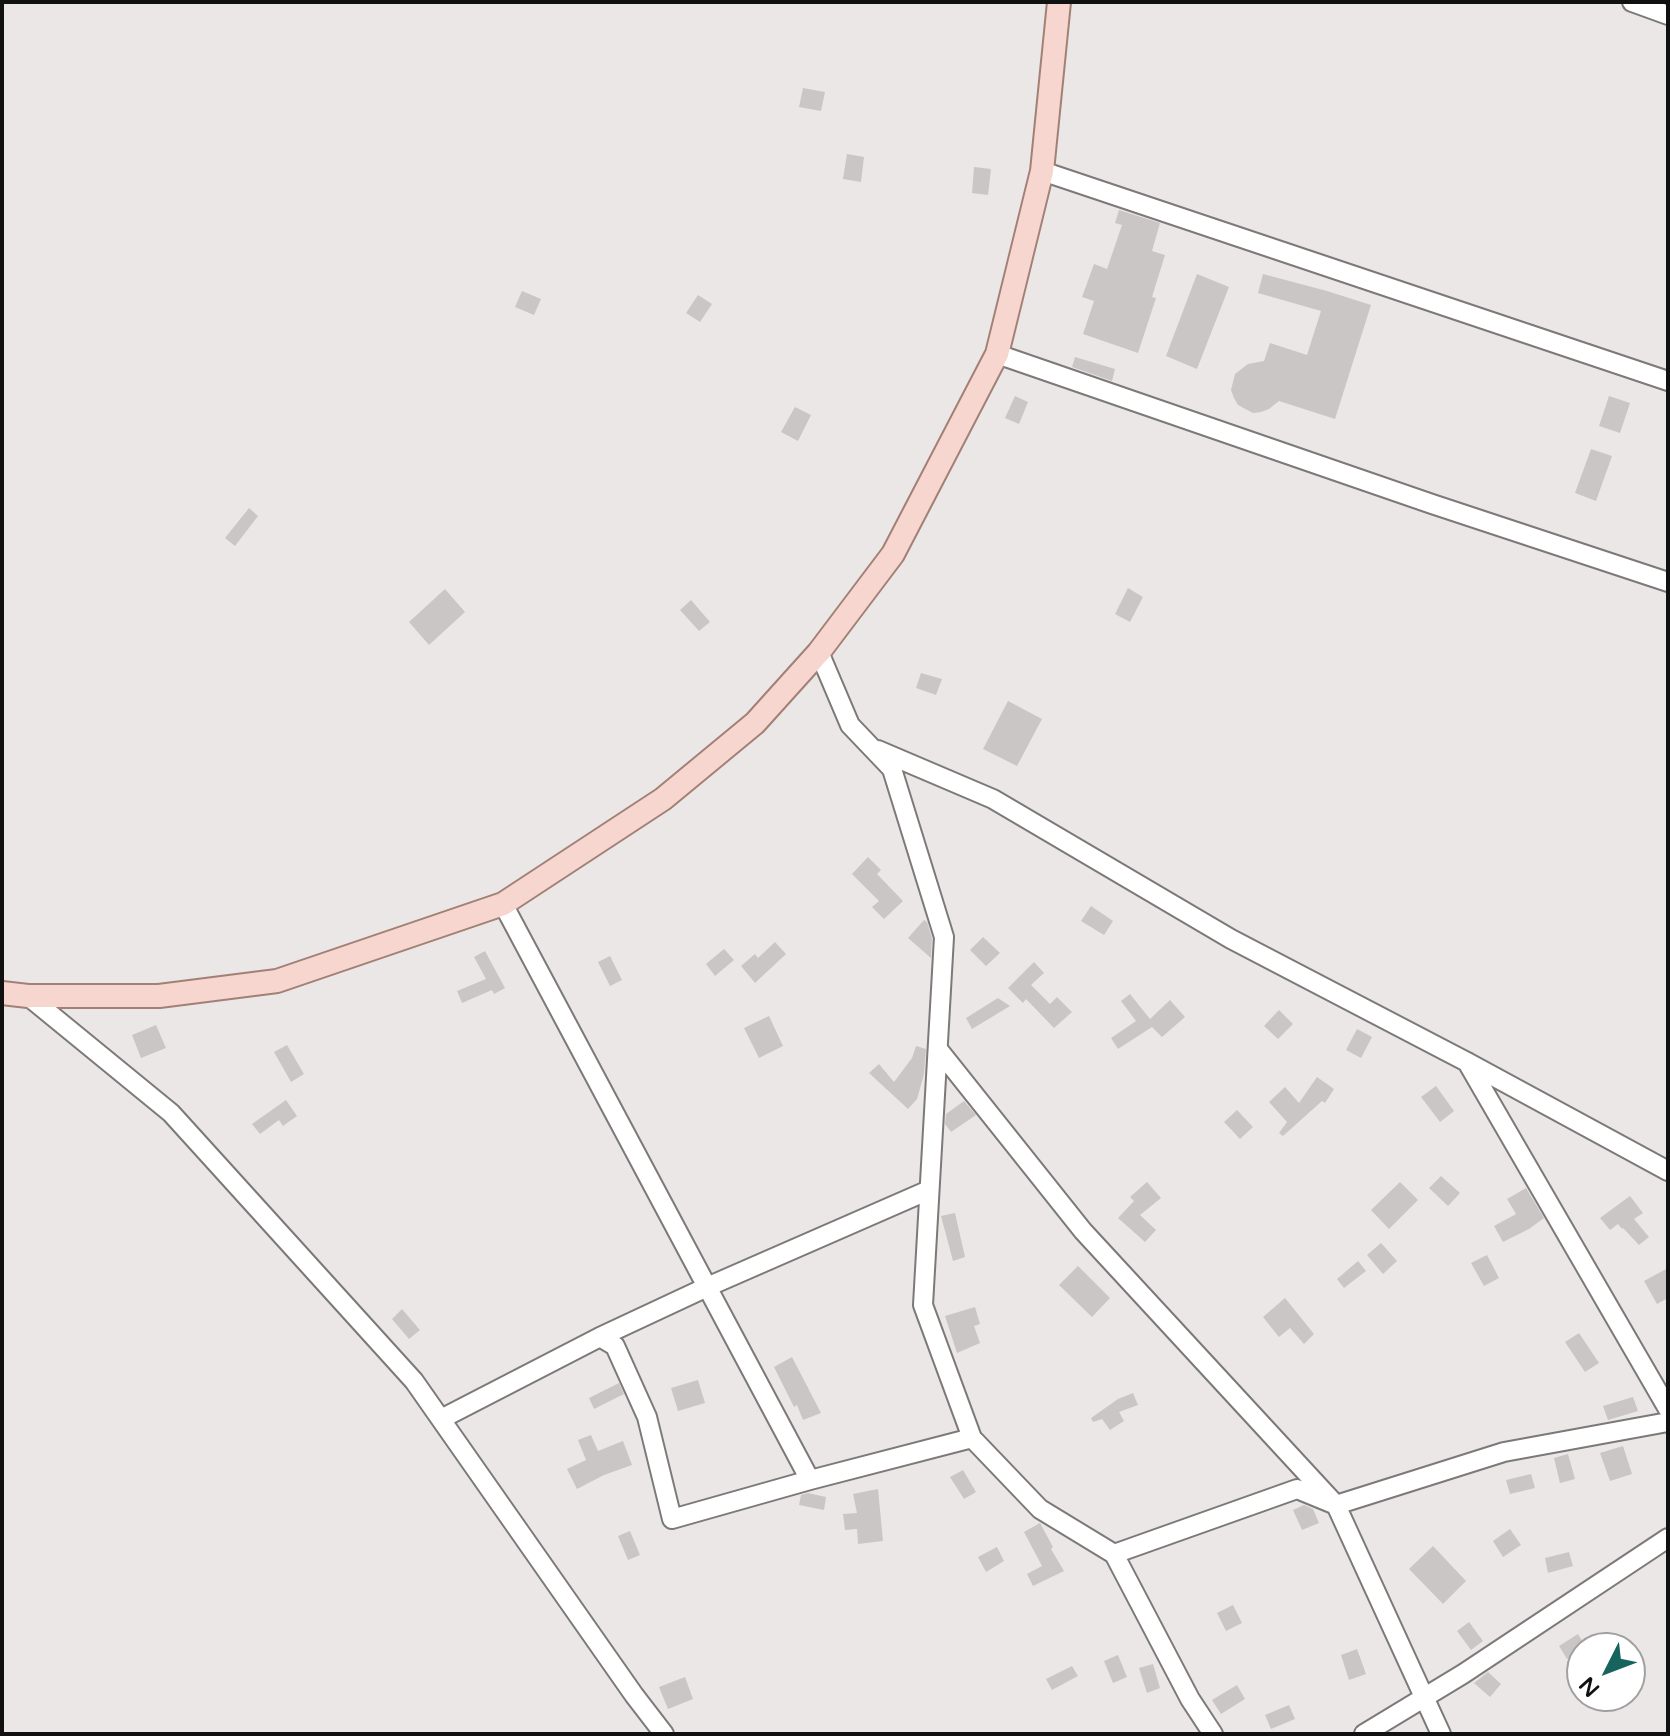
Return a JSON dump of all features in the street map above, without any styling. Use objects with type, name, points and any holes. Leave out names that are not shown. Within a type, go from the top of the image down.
[{"type":"main road","points":[[2,993],[28,996],[159,996],[277,981],[503,904],[663,799],[755,723],[819,652],[893,554],[997,354],[1042,171],[1059,2]]},
{"type":"street","points":[[1632,2],[1668,15]]},
{"type":"street","points":[[1042,171],[1668,381]]},
{"type":"street","points":[[997,354],[1668,582]]},
{"type":"street","points":[[819,652],[850,725],[892,769],[944,937],[923,1305],[972,1438],[1040,1509],[1114,1554],[1190,1699],[1213,1734]]},
{"type":"street","points":[[871,747],[993,799],[1231,939],[1668,1171]]},
{"type":"street","points":[[503,904],[810,1480]]},
{"type":"street","points":[[28,996],[171,1113],[414,1381],[664,1734]]},
{"type":"street","points":[[938,1049],[1083,1231],[1336,1505],[1441,1734]]},
{"type":"street","points":[[1467,1062],[1668,1409]]},
{"type":"street","points":[[441,1419],[600,1337],[929,1190]]},
{"type":"street","points":[[600,1337],[615,1346],[647,1417],[672,1519],[972,1438]]},
{"type":"street","points":[[1114,1554],[1297,1489],[1336,1505],[1504,1452],[1668,1422]]},
{"type":"street","points":[[1364,1734],[1463,1674],[1668,1538]]},
{"type":"building","points":[[803,88],[825,92],[821,111],[799,107]]},
{"type":"building","points":[[847,154],[864,157],[861,182],[843,179]]},
{"type":"building","points":[[974,167],[991,169],[988,195],[972,193]]},
{"type":"building","points":[[1119,210],[1160,223],[1152,251],[1165,255],[1152,297],[1156,298],[1138,353],[1083,334],[1094,301],[1082,297],[1094,264],[1107,269],[1122,225],[1115,223]]},
{"type":"building","points":[[1197,274],[1229,287],[1197,369],[1166,356]]},
{"type":"building","points":[[1263,274],[1371,305],[1335,419],[1279,401],[1269,409],[1253,413],[1238,405],[1234,398],[1231,390],[1235,374],[1248,364],[1264,361],[1270,343],[1307,355],[1321,311],[1258,293]]},
{"type":"building","points":[[522,291],[541,299],[534,315],[515,307]]},
{"type":"building","points":[[698,295],[712,304],[700,322],[686,313]]},
{"type":"building","points":[[1075,357],[1115,369],[1112,381],[1072,367]]},
{"type":"building","points":[[1015,396],[1028,402],[1019,424],[1005,418]]},
{"type":"building","points":[[1609,396],[1630,403],[1620,433],[1599,426]]},
{"type":"building","points":[[795,407],[811,415],[798,441],[781,432]]},
{"type":"building","points":[[1591,449],[1612,456],[1596,501],[1575,493]]},
{"type":"building","points":[[249,508],[258,516],[235,546],[225,538]]},
{"type":"building","points":[[1128,588],[1143,597],[1130,622],[1115,614]]},
{"type":"building","points":[[445,589],[465,612],[429,645],[409,622]]},
{"type":"building","points":[[691,600],[710,622],[699,631],[680,610]]},
{"type":"building","points":[[921,673],[942,679],[936,695],[916,688]]},
{"type":"building","points":[[1008,701],[1042,719],[1017,766],[983,749]]},
{"type":"building","points":[[868,857],[881,870],[877,874],[903,901],[884,919],[872,907],[879,901],[852,874]]},
{"type":"building","points":[[1091,906],[1113,921],[1104,935],[1081,921]]},
{"type":"building","points":[[924,920],[932,938],[931,958],[908,938]]},
{"type":"building","points":[[983,937],[1000,953],[986,966],[970,950]]},
{"type":"building","points":[[775,942],[786,954],[755,983],[741,966],[755,954],[758,958]]},
{"type":"building","points":[[724,949],[734,960],[715,976],[706,964]]},
{"type":"building","points":[[485,951],[505,988],[462,1003],[457,991],[486,979],[474,957]]},
{"type":"building","points":[[610,956],[622,980],[610,986],[598,962]]},
{"type":"building","points":[[1034,962],[1044,973],[1031,985],[1050,1004],[1057,997],[1072,1012],[1054,1028],[1026,999],[1023,1003],[1008,988]]},
{"type":"building","points":[[1130,994],[1150,1019],[1170,1000],[1185,1017],[1162,1037],[1152,1027],[1118,1049],[1111,1038],[1136,1021],[1121,1001]]},
{"type":"building","points":[[998,998],[1010,1006],[972,1029],[966,1018]]},
{"type":"building","points":[[1279,1010],[1293,1024],[1278,1039],[1264,1026]]},
{"type":"building","points":[[769,1016],[783,1046],[759,1058],[744,1028]]},
{"type":"building","points":[[156,1025],[166,1048],[141,1058],[132,1035]]},
{"type":"building","points":[[1357,1029],[1372,1037],[1361,1058],[1346,1050]]},
{"type":"building","points":[[287,1045],[304,1074],[291,1082],[274,1052]]},
{"type":"building","points":[[916,1046],[926,1049],[924,1074],[917,1099],[908,1109],[869,1073],[879,1064],[894,1082],[912,1058]]},
{"type":"building","points":[[1317,1077],[1334,1089],[1325,1103],[1322,1101],[1283,1136],[1279,1133],[1287,1122],[1269,1102],[1285,1087],[1299,1103]]},
{"type":"building","points":[[1436,1086],[1454,1111],[1440,1122],[1421,1097]]},
{"type":"building","points":[[286,1100],[297,1116],[283,1126],[279,1120],[260,1134],[252,1124]]},
{"type":"building","points":[[964,1101],[976,1115],[951,1132],[945,1124],[946,1114]]},
{"type":"building","points":[[1237,1110],[1253,1127],[1240,1139],[1224,1122]]},
{"type":"building","points":[[1441,1176],[1460,1193],[1448,1206],[1429,1188]]},
{"type":"building","points":[[1147,1182],[1161,1198],[1140,1215],[1156,1230],[1145,1242],[1118,1218],[1134,1201],[1130,1197]]},
{"type":"building","points":[[1400,1182],[1418,1200],[1389,1229],[1371,1210]]},
{"type":"building","points":[[1526,1188],[1544,1218],[1503,1242],[1494,1226],[1516,1214],[1507,1199]]},
{"type":"building","points":[[1630,1196],[1643,1213],[1634,1219],[1649,1237],[1639,1245],[1618,1224],[1610,1230],[1600,1218]]},
{"type":"building","points":[[955,1213],[965,1257],[953,1261],[941,1216]]},
{"type":"building","points":[[1381,1243],[1397,1261],[1383,1274],[1367,1255]]},
{"type":"building","points":[[1487,1255],[1499,1278],[1484,1286],[1471,1263]]},
{"type":"building","points":[[1358,1261],[1366,1271],[1344,1288],[1337,1279]]},
{"type":"building","points":[[1078,1266],[1110,1298],[1092,1317],[1059,1285]]},
{"type":"building","points":[[1668,1268],[1668,1298],[1657,1304],[1644,1281]]},
{"type":"building","points":[[1285,1298],[1314,1334],[1304,1344],[1290,1328],[1279,1337],[1263,1317]]},
{"type":"building","points":[[975,1307],[980,1324],[974,1326],[980,1343],[957,1353],[945,1316]]},
{"type":"building","points":[[402,1309],[420,1330],[409,1339],[392,1319]]},
{"type":"building","points":[[1579,1333],[1599,1363],[1585,1372],[1565,1342]]},
{"type":"building","points":[[792,1357],[821,1413],[803,1420],[774,1367]]},
{"type":"building","points":[[698,1380],[705,1403],[678,1411],[671,1388]]},
{"type":"building","points":[[619,1383],[624,1394],[594,1409],[589,1398]]},
{"type":"building","points":[[1133,1393],[1138,1405],[1119,1412],[1124,1421],[1110,1430],[1102,1419],[1093,1422],[1091,1418],[1118,1399]]},
{"type":"building","points":[[1633,1397],[1638,1411],[1608,1420],[1603,1406]]},
{"type":"building","points":[[591,1435],[598,1451],[623,1441],[632,1465],[577,1489],[567,1469],[586,1460],[578,1440]]},
{"type":"building","points":[[1623,1446],[1632,1474],[1610,1481],[1600,1453]]},
{"type":"building","points":[[1568,1454],[1575,1479],[1560,1483],[1554,1458]]},
{"type":"building","points":[[963,1470],[976,1492],[964,1499],[950,1477]]},
{"type":"building","points":[[1531,1474],[1535,1488],[1510,1494],[1506,1480]]},
{"type":"building","points":[[878,1489],[883,1541],[858,1544],[857,1529],[845,1530],[843,1514],[857,1513],[853,1494]]},
{"type":"building","points":[[808,1493],[826,1497],[824,1510],[799,1505],[801,1495]]},
{"type":"building","points":[[1304,1505],[1313,1509],[1319,1523],[1302,1530],[1293,1510]]},
{"type":"building","points":[[1040,1523],[1064,1571],[1033,1586],[1027,1574],[1042,1566],[1024,1532]]},
{"type":"building","points":[[1510,1529],[1521,1545],[1503,1557],[1493,1541]]},
{"type":"building","points":[[630,1531],[640,1555],[628,1560],[618,1536]]},
{"type":"building","points":[[1433,1546],[1466,1581],[1443,1604],[1409,1569]]},
{"type":"building","points":[[997,1547],[1004,1561],[986,1572],[978,1557]]},
{"type":"building","points":[[1569,1552],[1573,1566],[1548,1573],[1545,1558]]},
{"type":"building","points":[[1233,1605],[1242,1623],[1226,1631],[1217,1613]]},
{"type":"building","points":[[1469,1622],[1483,1641],[1471,1650],[1457,1631]]},
{"type":"building","points":[[1566,1642],[1566,1657],[1559,1646]]},
{"type":"building","points":[[1357,1649],[1366,1674],[1349,1680],[1341,1655]]},
{"type":"building","points":[[1118,1655],[1127,1677],[1113,1683],[1104,1661]]},
{"type":"building","points":[[1153,1664],[1160,1688],[1147,1693],[1139,1668]]},
{"type":"building","points":[[1072,1666],[1078,1676],[1052,1690],[1046,1679]]},
{"type":"building","points":[[1488,1672],[1501,1684],[1490,1697],[1474,1683]]},
{"type":"building","points":[[685,1677],[693,1699],[668,1709],[659,1687]]},
{"type":"building","points":[[1237,1685],[1245,1699],[1221,1714],[1212,1700]]},
{"type":"building","points":[[1289,1705],[1295,1719],[1271,1729],[1265,1715]]}]
